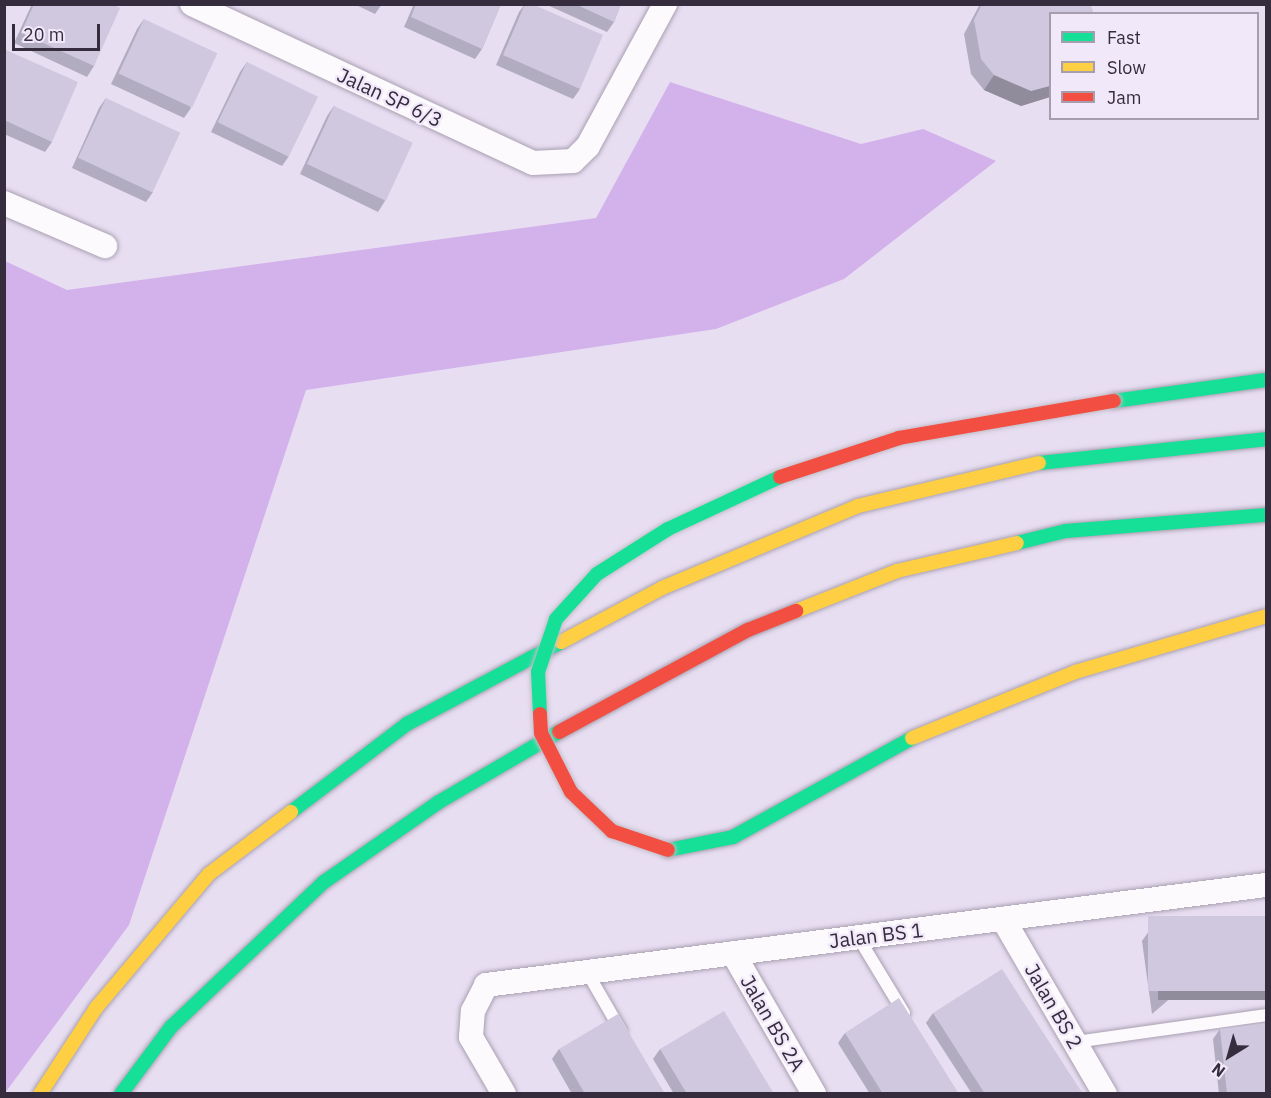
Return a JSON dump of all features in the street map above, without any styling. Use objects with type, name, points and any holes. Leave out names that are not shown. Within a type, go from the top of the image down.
[{"type":"highway","points":[[1266,380],[1114,401],[899,438],[797,470],[668,529],[597,574],[556,619],[538,672],[541,733],[571,792],[612,831],[668,850],[733,837],[890,747],[1075,672],[1266,616]]},
{"type":"highway","points":[[40,1094],[96,1008],[209,874],[407,724],[662,588],[858,506],[1014,466],[1266,439]]},
{"type":"highway","points":[[121,1094],[171,1026],[238,959],[324,882],[438,802],[747,630],[897,571],[1066,531],[1266,515]]},
{"type":"street","name":"Jalan SP 6/3","points":[[192,4],[532,163],[573,161],[588,146],[665,4]]},
{"type":"street","points":[[4,203],[105,246]]},
{"type":"street","name":"Jalan BS 1","points":[[504,1094],[471,1037],[473,1011],[486,985],[1266,885]]},
{"type":"street","name":"Jalan BS 2","points":[[1003,918],[1105,1094]]},
{"type":"street","name":"Jalan BS 2A","points":[[733,953],[814,1094]]},
{"type":"lane","points":[[858,937],[911,1025]]},
{"type":"lane","points":[[587,972],[628,1043]]},
{"type":"lane","points":[[1075,1042],[1266,1014]]},
{"type":"shaded area","points":[[670,82],[861,144],[923,129],[996,161],[844,279],[716,329],[306,390],[129,925],[5,1093],[5,261],[67,290],[596,218]]},
{"type":"building","points":[[34,4],[113,4],[120,8],[94,66],[21,33]]},
{"type":"building","points":[[416,4],[501,4],[482,49],[411,17]]},
{"type":"building","points":[[525,4],[532,4],[603,35],[580,89],[503,55]]},
{"type":"building","points":[[575,4],[621,4],[614,22]]},
{"type":"building","points":[[982,4],[1090,4],[1093,11],[1049,12],[1049,86],[1031,91],[994,75],[981,59],[974,20]]},
{"type":"building","points":[[144,19],[217,53],[192,108],[119,73]]},
{"type":"building","points":[[6,50],[78,82],[52,142],[4,120],[4,54]]},
{"type":"building","points":[[247,62],[318,97],[289,157],[218,122]]},
{"type":"building","points":[[106,98],[180,133],[152,192],[78,158]]},
{"type":"building","points":[[334,106],[413,143],[386,201],[307,164]]},
{"type":"building","points":[[1148,916],[1266,916],[1266,991],[1148,991]]},
{"type":"building","points":[[1002,969],[1083,1094],[985,1094],[933,1013]]},
{"type":"building","points":[[899,998],[959,1094],[883,1094],[845,1033]]},
{"type":"building","points":[[724,1011],[774,1094],[687,1094],[660,1049]]},
{"type":"building","points":[[618,1014],[665,1094],[585,1094],[559,1049]]},
{"type":"building","points":[[1266,1024],[1266,1092],[1227,1094],[1220,1029]]},
{"type":"traffic: fast","points":[[1114,401],[1266,380]]},
{"type":"traffic: fast","points":[[1039,463],[1266,439]]},
{"type":"traffic: fast","points":[[540,714],[538,672],[556,619],[597,574],[668,529],[780,477]]},
{"type":"traffic: fast","points":[[1017,543],[1066,531],[1266,515]]},
{"type":"traffic: fast","points":[[291,812],[407,724],[561,642]]},
{"type":"traffic: fast","points":[[121,1094],[171,1027],[324,882],[439,802],[559,732]]},
{"type":"traffic: fast","points":[[668,850],[733,837],[912,738]]},
{"type":"traffic: slow","points":[[561,642],[662,588],[858,506],[1039,463]]},
{"type":"traffic: slow","points":[[796,611],[897,571],[1017,543]]},
{"type":"traffic: slow","points":[[912,738],[1075,672],[1266,616]]},
{"type":"traffic: slow","points":[[40,1094],[96,1008],[209,874],[291,812]]},
{"type":"traffic: jam","points":[[780,477],[899,438],[1114,401]]},
{"type":"traffic: jam","points":[[559,732],[748,630],[796,611]]},
{"type":"traffic: jam","points":[[540,714],[541,733],[571,792],[612,831],[668,850]]}]
